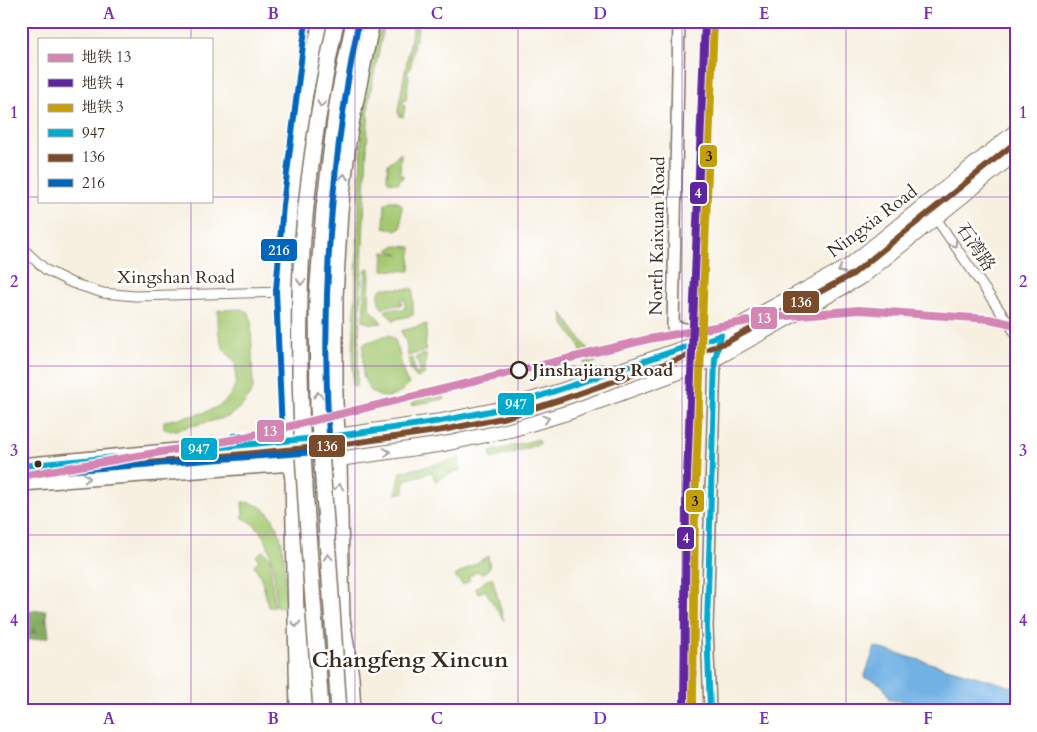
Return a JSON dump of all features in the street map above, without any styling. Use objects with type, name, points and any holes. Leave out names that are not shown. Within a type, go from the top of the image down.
[{"type":"main road","points":[[309,711],[303,536],[290,462],[291,440],[285,292],[303,102],[315,21]]},
{"type":"main road","points":[[303,102],[321,21]]},
{"type":"main road","points":[[303,102],[318,71],[327,21]]},
{"type":"main road","points":[[321,711],[301,409],[300,294],[307,207],[320,104],[336,21]]},
{"type":"main road","points":[[339,711],[318,407],[317,296],[324,209],[337,105],[354,21]]},
{"type":"main road","points":[[345,711],[335,296],[340,211],[348,138],[368,21]]},
{"type":"main road","points":[[348,138],[372,21]]},
{"type":"main road","name":"Ningxia Road","points":[[337,436],[505,408],[560,391],[720,335],[849,266],[1016,131]]},
{"type":"main road","name":"Ningxia Road","points":[[339,459],[444,444],[510,430],[570,412],[715,359],[864,276],[1016,153]]},
{"type":"main road","points":[[21,466],[337,436]]},
{"type":"main road","points":[[21,483],[339,459]]},
{"type":"main road","points":[[293,479],[298,711]]},
{"type":"main road","points":[[342,612],[351,677],[353,711]]},
{"type":"street","name":"North Kaixuan Road","points":[[679,21],[673,327],[720,335]]},
{"type":"street","name":"石湾路","points":[[926,204],[1016,334]]},
{"type":"street","name":"Xingshan Road","points":[[21,246],[46,270],[72,283],[103,293],[180,296],[285,292]]},
{"type":"street","points":[[710,711],[707,626],[715,359],[720,335]]},
{"type":"green space","points":[[380,21],[385,21],[369,99],[357,386],[354,387],[352,385],[363,99]]},
{"type":"green space","points":[[414,21],[419,21],[416,40],[413,42],[410,70],[407,72],[409,76],[406,100],[402,102],[405,106],[403,117],[399,116],[398,111]]},
{"type":"green space","points":[[401,153],[400,174],[403,175],[402,179],[399,179],[399,183],[389,182],[387,178],[388,164]]},
{"type":"green space","points":[[390,201],[397,201],[402,205],[401,228],[396,230],[384,227],[385,204]]},
{"type":"green space","points":[[394,246],[411,247],[410,271],[383,270],[384,252],[399,254],[388,250]]},
{"type":"green space","points":[[370,268],[369,307],[382,323],[371,324],[363,321],[366,269]]},
{"type":"green space","points":[[383,288],[413,289],[413,315],[393,320],[385,311],[388,309],[405,309],[405,299],[402,299],[401,305],[388,306],[383,309],[379,304],[379,292]]},
{"type":"green space","points":[[241,309],[248,312],[251,318],[253,389],[244,404],[228,417],[171,431],[164,429],[164,421],[206,412],[224,402],[231,395],[236,382],[235,361],[225,350],[220,338],[218,310]]},
{"type":"green space","points":[[562,313],[597,362],[585,365],[579,345],[564,324]]},
{"type":"green space","points":[[427,324],[425,351],[408,356],[406,342],[401,331]]},
{"type":"green space","points":[[387,335],[396,342],[403,372],[409,384],[391,397],[381,396],[370,391],[363,376],[363,344]]},
{"type":"green space","points":[[426,354],[425,374],[417,378],[411,371],[408,359],[413,358],[415,374],[421,372],[416,357]]},
{"type":"green space","points":[[420,394],[430,397],[444,396],[445,399],[411,405]]},
{"type":"green space","points":[[539,439],[540,444],[492,459],[490,452]]},
{"type":"green space","points":[[460,460],[459,472],[458,470],[435,481],[432,472],[405,480],[404,492],[396,494],[401,472]]},
{"type":"green space","points":[[242,502],[258,506],[269,514],[277,527],[282,542],[284,559],[286,607],[276,607],[271,556],[262,533],[254,524],[243,518]]},
{"type":"green space","points":[[263,551],[270,557],[274,607],[268,607],[262,580],[254,565],[259,561],[256,556]]},
{"type":"green space","points":[[488,556],[490,568],[481,574],[478,571],[468,577],[470,580],[463,585],[455,576]]},
{"type":"green space","points":[[492,577],[504,621],[485,590],[478,594],[475,588]]},
{"type":"green space","points":[[46,610],[49,637],[21,641],[21,612]]},
{"type":"water","points":[[875,647],[1016,688],[1016,711],[886,711],[889,705],[910,707],[911,702],[889,700],[881,684],[864,678]]},
{"type":"metro line","name":"4","points":[[684,711],[686,503],[705,21]]},
{"type":"metro line","name":"3","points":[[693,711],[695,503],[714,21]]},
{"type":"metro line","name":"13","points":[[21,476],[237,439],[649,339],[765,318],[859,310],[989,319],[1016,325]]},
{"type":"transit line","name":"216","points":[[233,436],[282,432],[276,291],[283,205],[306,21]]},
{"type":"transit line","name":"216","points":[[21,474],[330,451],[326,343],[330,235],[341,128],[359,21]]},
{"type":"transit line","name":"136","points":[[22,475],[338,445],[443,430],[507,417],[563,399],[725,343],[853,274],[1016,142]]},
{"type":"transit line","name":"947","points":[[21,466],[337,436],[441,421],[505,408],[721,335]]},
{"type":"transit line","name":"947","points":[[710,711],[707,626],[715,359],[721,335]]},
{"type":"place","name":"Jinshajiang Road","points":[[519,370]]},
{"type":"district","name":"Changfeng Xincun","points":[[410,659]]}]
